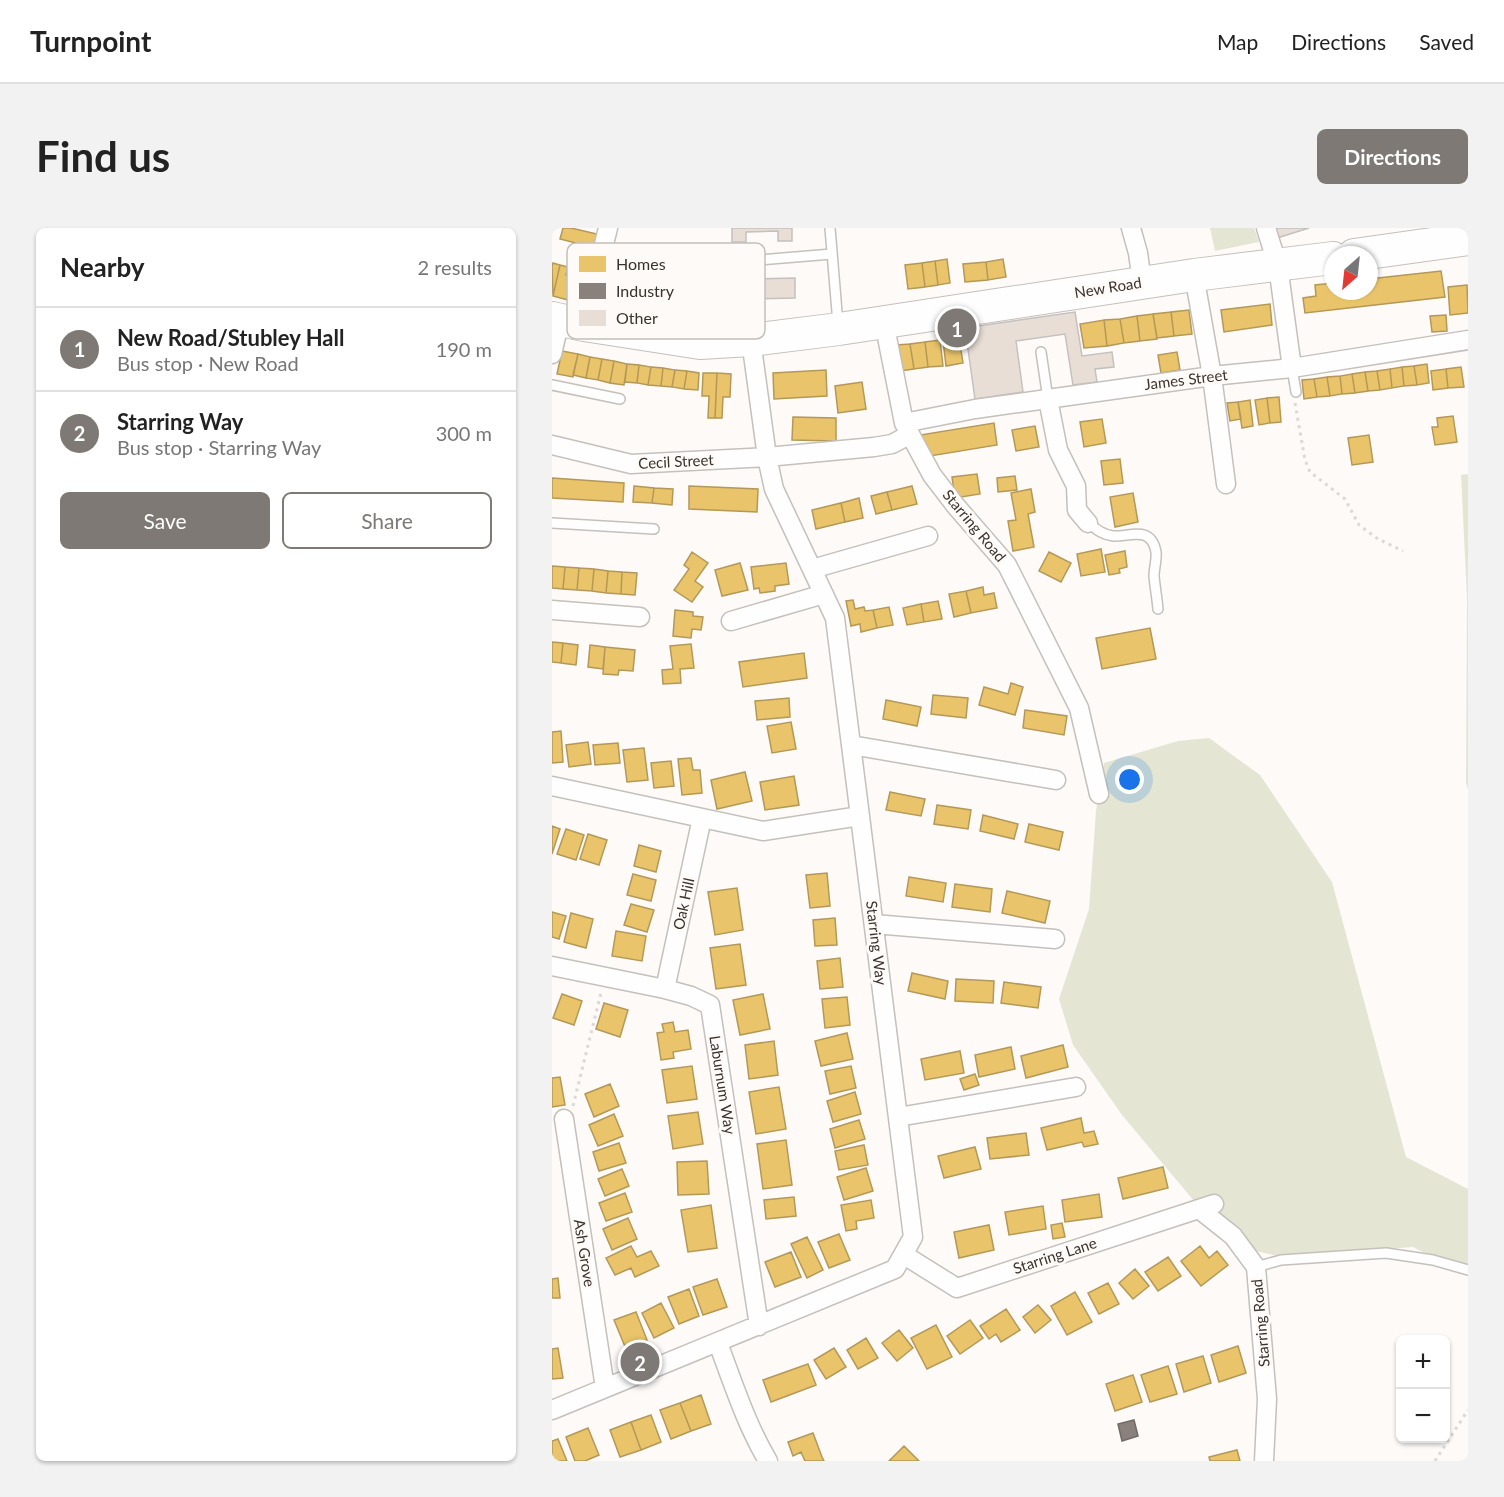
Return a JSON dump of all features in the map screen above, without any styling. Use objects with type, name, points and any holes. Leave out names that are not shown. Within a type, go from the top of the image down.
[{"type":"highway","points":[[1378,250],[1415,242],[1468,239]]},
{"type":"highway","name":"New Road","points":[[765,338],[839,330],[1142,282],[1324,259]]},
{"type":"highway","name":"New Road","points":[[675,339],[700,343],[760,339]]},
{"type":"street","points":[[601,243],[608,228]]},
{"type":"street","points":[[1131,228],[1138,252],[1142,282]]},
{"type":"street","points":[[1266,228],[1278,266],[1292,368]]},
{"type":"street","points":[[1194,275],[1212,376],[1226,484]]},
{"type":"street","points":[[552,354],[565,321]]},
{"type":"street","name":"Starring Road","points":[[884,322],[907,429],[932,476],[1007,565],[1079,708],[1099,794]]},
{"type":"street","name":"Starring Way","points":[[552,1410],[896,1269],[914,1238],[835,618],[774,489],[767,457],[751,340]]},
{"type":"street","name":"James Street","points":[[907,429],[975,409],[1212,376],[1292,368],[1468,340]]},
{"type":"street","points":[[1048,399],[1058,450],[1076,486],[1077,510],[1088,523]]},
{"type":"street","name":"Cecil Street","points":[[552,445],[631,464],[767,457],[874,447],[892,444],[907,429]]},
{"type":"street","points":[[812,569],[928,536]]},
{"type":"street","points":[[731,621],[824,594]]},
{"type":"street","points":[[552,610],[640,617]]},
{"type":"street","points":[[851,745],[1056,780]]},
{"type":"street","points":[[552,786],[763,831],[860,816]]},
{"type":"street","name":"Oak Hill","points":[[665,989],[702,818]]},
{"type":"street","points":[[874,924],[1055,939]]},
{"type":"street","name":"Laburnum Way","points":[[552,966],[665,989],[691,996],[710,1005],[759,1326]]},
{"type":"street","points":[[898,1117],[1076,1087]]},
{"type":"street","name":"Ash Grove","points":[[564,1119],[605,1388]]},
{"type":"street","name":"Starring Road","points":[[1206,1207],[1233,1236],[1256,1267],[1267,1399],[1264,1461]]},
{"type":"street","name":"Starring Lane","points":[[904,1255],[957,1288],[1206,1207]]},
{"type":"street","points":[[718,1343],[743,1411],[768,1461]]},
{"type":"lane","points":[[830,228],[839,330]]},
{"type":"lane","points":[[765,259],[832,254]]},
{"type":"lane","points":[[1041,352],[1048,399]]},
{"type":"lane","points":[[1292,368],[1296,392]]},
{"type":"lane","points":[[552,384],[620,399]]},
{"type":"lane","points":[[552,523],[654,529]]},
{"type":"lane","points":[[1088,523],[1097,531],[1107,535],[1137,534],[1152,542],[1156,556],[1154,580],[1158,609]]},
{"type":"lane","points":[[1256,1267],[1281,1260],[1386,1253],[1433,1260],[1468,1270]]},
{"type":"path","points":[[1296,392],[1294,404],[1305,460],[1310,472],[1345,500],[1359,525],[1378,539],[1403,551]]},
{"type":"path","points":[[564,1119],[573,1110],[605,977]]},
{"type":"path","points":[[1435,1461],[1468,1410]]},
{"type":"green space","points":[[1210,228],[1254,228],[1259,242],[1215,251]]},
{"type":"green space","points":[[1468,474],[1468,790],[1466,783],[1467,598],[1461,475]]},
{"type":"green space","points":[[1209,738],[1260,775],[1332,882],[1406,1157],[1468,1189],[1468,1275],[1413,1247],[1281,1257],[1231,1245],[1122,1115],[1073,1045],[1059,999],[1089,909],[1096,811],[1104,763],[1178,741]]},
{"type":"building: Homes","points":[[563,228],[597,234],[595,243],[576,243],[560,239]]},
{"type":"building: Homes","points":[[947,259],[950,283],[938,285],[935,261]]},
{"type":"building: Homes","points":[[1003,259],[1006,277],[988,280],[986,262]]},
{"type":"building: Homes","points":[[935,261],[938,285],[925,287],[922,263]]},
{"type":"building: Homes","points":[[986,262],[988,280],[965,282],[963,264]]},
{"type":"building: Homes","points":[[553,263],[560,265],[553,296],[552,266]]},
{"type":"building: Homes","points":[[922,263],[925,287],[908,289],[905,265]]},
{"type":"building: Homes","points":[[560,265],[567,267],[567,300],[553,296]]},
{"type":"building: Homes","points":[[1441,271],[1445,297],[1305,313],[1303,298],[1316,296],[1315,285],[1324,284],[1324,300],[1378,300],[1378,278]]},
{"type":"building: Homes","points":[[1467,285],[1468,313],[1450,315],[1448,287]]},
{"type":"building: Homes","points":[[1270,304],[1272,325],[1224,332],[1221,310]]},
{"type":"building: Homes","points":[[1189,310],[1192,334],[1174,336],[1171,312]]},
{"type":"building: Homes","points":[[1171,312],[1174,336],[1157,338],[1153,314]]},
{"type":"building: Homes","points":[[1153,314],[1157,339],[1140,341],[1137,316]]},
{"type":"building: Homes","points":[[1446,315],[1447,331],[1432,332],[1430,316]]},
{"type":"building: Homes","points":[[1137,316],[1140,341],[1124,343],[1120,319]]},
{"type":"building: Homes","points":[[1120,319],[1124,343],[1107,346],[1104,320]]},
{"type":"building: Homes","points":[[1104,320],[1107,346],[1084,348],[1080,324]]},
{"type":"building: Homes","points":[[959,338],[963,363],[946,366],[943,340]]},
{"type":"building: Homes","points":[[940,340],[943,366],[928,367],[925,342]]},
{"type":"building: Homes","points":[[925,342],[928,367],[914,369],[910,344]]},
{"type":"building: Homes","points":[[910,344],[914,369],[899,371],[896,345]]},
{"type":"building: Homes","points":[[562,351],[578,354],[573,377],[557,374]]},
{"type":"building: Homes","points":[[1177,352],[1180,370],[1161,373],[1158,355]]},
{"type":"building: Homes","points":[[578,354],[590,357],[586,378],[573,375]]},
{"type":"building: Homes","points":[[590,357],[602,359],[598,380],[586,378]]},
{"type":"building: Homes","points":[[602,359],[614,361],[610,383],[598,380]]},
{"type":"building: Homes","points":[[614,361],[627,364],[624,385],[610,383]]},
{"type":"building: Homes","points":[[627,364],[639,365],[637,383],[625,382]]},
{"type":"building: Homes","points":[[1427,364],[1429,383],[1417,385],[1414,366]]},
{"type":"building: Homes","points":[[639,365],[651,367],[648,385],[637,383]]},
{"type":"building: Homes","points":[[1414,366],[1417,385],[1404,386],[1402,367]]},
{"type":"building: Homes","points":[[651,367],[663,368],[661,386],[648,385]]},
{"type":"building: Homes","points":[[1402,367],[1404,386],[1392,388],[1390,369]]},
{"type":"building: Homes","points":[[1461,367],[1464,387],[1448,388],[1446,369]]},
{"type":"building: Homes","points":[[663,368],[675,370],[672,387],[661,386]]},
{"type":"building: Homes","points":[[1390,369],[1392,388],[1380,390],[1377,371]]},
{"type":"building: Homes","points":[[1446,369],[1448,388],[1433,390],[1431,371]]},
{"type":"building: Homes","points":[[675,370],[687,371],[684,389],[672,387]]},
{"type":"building: Homes","points":[[826,370],[827,396],[774,399],[773,373]]},
{"type":"building: Homes","points":[[687,371],[699,373],[698,390],[684,389]]},
{"type":"building: Homes","points":[[1377,371],[1380,390],[1368,391],[1365,372]]},
{"type":"building: Homes","points":[[1365,372],[1368,391],[1355,393],[1352,374]]},
{"type":"building: Homes","points":[[703,373],[717,373],[715,418],[708,418],[709,396],[702,396]]},
{"type":"building: Homes","points":[[717,373],[731,374],[730,397],[723,397],[722,418],[715,418]]},
{"type":"building: Homes","points":[[1352,374],[1355,393],[1342,394],[1340,376]]},
{"type":"building: Homes","points":[[1340,376],[1342,394],[1330,396],[1327,377]]},
{"type":"building: Homes","points":[[1327,377],[1330,396],[1317,397],[1314,379]]},
{"type":"building: Homes","points":[[1314,379],[1317,397],[1304,399],[1302,380]]},
{"type":"building: Homes","points":[[862,382],[866,409],[838,413],[835,386]]},
{"type":"building: Homes","points":[[1279,397],[1281,422],[1270,423],[1267,398]]},
{"type":"building: Homes","points":[[1267,398],[1270,423],[1259,425],[1255,400]]},
{"type":"building: Homes","points":[[1250,400],[1253,426],[1242,428],[1238,402]]},
{"type":"building: Homes","points":[[1238,402],[1241,419],[1230,421],[1227,403]]},
{"type":"building: Homes","points":[[1453,416],[1457,442],[1435,445],[1432,427],[1438,427],[1437,418]]},
{"type":"building: Homes","points":[[793,417],[836,418],[836,441],[792,440]]},
{"type":"building: Homes","points":[[1102,419],[1106,443],[1084,447],[1080,422]]},
{"type":"building: Homes","points":[[994,423],[997,445],[924,457],[920,435]]},
{"type":"building: Homes","points":[[1035,426],[1039,447],[1016,451],[1012,430]]},
{"type":"building: Homes","points":[[1369,435],[1373,462],[1352,465],[1348,438]]},
{"type":"building: Homes","points":[[1120,459],[1123,483],[1104,485],[1101,461]]},
{"type":"building: Homes","points":[[977,474],[980,494],[955,498],[952,477]]},
{"type":"building: Homes","points":[[1015,476],[1017,490],[998,492],[997,478]]},
{"type":"building: Homes","points":[[552,478],[624,483],[623,502],[552,498]]},
{"type":"building: Homes","points":[[634,486],[654,488],[652,503],[633,502]]},
{"type":"building: Homes","points":[[689,486],[758,489],[757,512],[689,509]]},
{"type":"building: Homes","points":[[912,486],[917,504],[892,510],[887,492]]},
{"type":"building: Homes","points":[[654,488],[673,489],[672,505],[652,503]]},
{"type":"building: Homes","points":[[1031,489],[1035,512],[1028,514],[1034,547],[1013,551],[1008,521],[1016,520],[1011,493]]},
{"type":"building: Homes","points":[[887,492],[892,510],[876,514],[871,496]]},
{"type":"building: Homes","points":[[1133,493],[1138,522],[1115,527],[1110,497]]},
{"type":"building: Homes","points":[[859,498],[863,518],[845,522],[841,503]]},
{"type":"building: Homes","points":[[841,503],[845,522],[816,529],[812,510]]},
{"type":"building: Homes","points":[[1101,549],[1105,572],[1081,576],[1077,554]]},
{"type":"building: Homes","points":[[1125,551],[1127,567],[1119,569],[1120,573],[1109,575],[1105,555]]},
{"type":"building: Homes","points":[[692,552],[708,563],[695,581],[703,587],[692,602],[674,590],[689,569],[684,565]]},
{"type":"building: Homes","points":[[1049,552],[1071,563],[1061,582],[1039,571]]},
{"type":"building: Homes","points":[[740,563],[748,590],[722,596],[715,570]]},
{"type":"building: Homes","points":[[786,563],[789,584],[775,586],[775,591],[760,593],[759,588],[754,589],[751,567]]},
{"type":"building: Homes","points":[[552,566],[565,567],[563,589],[552,588]]},
{"type":"building: Homes","points":[[565,567],[579,568],[577,590],[563,589]]},
{"type":"building: Homes","points":[[579,568],[594,569],[592,591],[577,590]]},
{"type":"building: Homes","points":[[594,569],[608,571],[606,593],[592,591]]},
{"type":"building: Homes","points":[[608,571],[622,572],[621,594],[606,593]]},
{"type":"building: Homes","points":[[622,572],[637,573],[635,595],[621,594]]},
{"type":"building: Homes","points":[[983,587],[984,595],[994,593],[997,608],[971,613],[966,591]]},
{"type":"building: Homes","points":[[966,591],[971,613],[954,617],[949,594]]},
{"type":"building: Homes","points":[[853,600],[855,609],[864,607],[865,611],[873,610],[877,628],[861,632],[860,624],[851,626],[846,601]]},
{"type":"building: Homes","points":[[938,601],[942,619],[924,622],[921,604]]},
{"type":"building: Homes","points":[[921,604],[924,622],[907,625],[903,608]]},
{"type":"building: Homes","points":[[889,607],[893,625],[877,628],[873,610]]},
{"type":"building: Homes","points":[[675,610],[693,612],[693,616],[703,617],[701,630],[692,629],[691,638],[673,636]]},
{"type":"building: Homes","points":[[1150,628],[1156,659],[1102,669],[1096,638]]},
{"type":"building: Homes","points":[[552,642],[563,643],[561,663],[552,662]]},
{"type":"building: Homes","points":[[563,643],[578,645],[576,665],[561,663]]},
{"type":"building: Homes","points":[[691,644],[694,668],[680,669],[681,683],[663,684],[662,670],[673,669],[670,646]]},
{"type":"building: Homes","points":[[590,645],[605,647],[603,669],[588,667]]},
{"type":"building: Homes","points":[[605,647],[635,650],[633,671],[619,670],[618,675],[603,674]]},
{"type":"building: Homes","points":[[804,653],[807,678],[743,687],[739,662]]},
{"type":"building: Homes","points":[[1011,683],[1023,687],[1015,715],[979,705],[984,687],[1008,694]]},
{"type":"building: Homes","points":[[933,695],[968,698],[966,718],[931,714]]},
{"type":"building: Homes","points":[[789,698],[790,717],[757,720],[755,701]]},
{"type":"building: Homes","points":[[886,700],[921,707],[917,726],[883,719]]},
{"type":"building: Homes","points":[[1025,710],[1067,716],[1064,735],[1023,728]]},
{"type":"building: Homes","points":[[791,722],[796,749],[772,753],[767,726]]},
{"type":"building: Homes","points":[[561,731],[563,762],[552,763],[552,732]]},
{"type":"building: Homes","points":[[588,742],[591,764],[569,767],[566,745]]},
{"type":"building: Homes","points":[[618,743],[620,763],[595,765],[593,745]]},
{"type":"building: Homes","points":[[644,748],[648,780],[627,782],[623,750]]},
{"type":"building: Homes","points":[[691,758],[693,770],[700,770],[702,793],[682,795],[678,759]]},
{"type":"building: Homes","points":[[671,761],[674,786],[654,788],[651,763]]},
{"type":"building: Homes","points":[[745,772],[752,801],[717,809],[711,780]]},
{"type":"building: Homes","points":[[794,776],[799,805],[765,810],[760,782]]},
{"type":"building: Homes","points":[[890,792],[925,799],[921,816],[886,810]]},
{"type":"building: Homes","points":[[937,805],[971,810],[968,829],[934,824]]},
{"type":"building: Homes","points":[[983,815],[1018,824],[1014,839],[980,831]]},
{"type":"building: Homes","points":[[1029,824],[1063,832],[1059,850],[1025,842]]},
{"type":"building: Homes","points":[[552,826],[560,829],[552,854]]},
{"type":"building: Homes","points":[[566,829],[584,835],[576,860],[557,854]]},
{"type":"building: Homes","points":[[588,834],[607,840],[599,865],[580,859]]},
{"type":"building: Homes","points":[[639,845],[661,851],[656,872],[634,866]]},
{"type":"building: Homes","points":[[827,873],[830,906],[810,908],[806,875]]},
{"type":"building: Homes","points":[[633,874],[656,880],[651,901],[627,895]]},
{"type":"building: Homes","points":[[909,877],[946,883],[943,902],[906,896]]},
{"type":"building: Homes","points":[[955,884],[992,889],[990,912],[952,907]]},
{"type":"building: Homes","points":[[737,888],[743,930],[715,935],[708,892]]},
{"type":"building: Homes","points":[[1007,891],[1050,901],[1045,923],[1002,913]]},
{"type":"building: Homes","points":[[631,904],[654,910],[647,932],[624,925]]},
{"type":"building: Homes","points":[[552,912],[566,916],[559,939],[552,937]]},
{"type":"building: Homes","points":[[571,913],[593,919],[586,948],[564,942]]},
{"type":"building: Homes","points":[[835,918],[837,945],[815,946],[813,920]]},
{"type":"building: Homes","points":[[616,931],[646,936],[642,961],[612,956]]},
{"type":"building: Homes","points":[[740,944],[746,985],[716,989],[710,948]]},
{"type":"building: Homes","points":[[840,958],[843,987],[820,989],[817,961]]},
{"type":"building: Homes","points":[[912,973],[948,981],[945,999],[908,991]]},
{"type":"building: Homes","points":[[956,979],[994,981],[993,1003],[955,1001]]},
{"type":"building: Homes","points":[[1004,982],[1041,987],[1038,1008],[1001,1003]]},
{"type":"building: Homes","points":[[562,994],[582,1001],[574,1025],[553,1018]]},
{"type":"building: Homes","points":[[763,994],[770,1029],[740,1035],[733,1000]]},
{"type":"building: Homes","points":[[847,997],[850,1025],[825,1028],[822,999]]},
{"type":"building: Homes","points":[[604,1003],[628,1010],[620,1037],[596,1029]]},
{"type":"building: Homes","points":[[673,1022],[675,1032],[688,1030],[691,1049],[673,1052],[674,1058],[661,1060],[657,1033],[664,1032],[662,1024]]},
{"type":"building: Homes","points":[[847,1033],[853,1059],[821,1066],[815,1041]]},
{"type":"building: Homes","points":[[774,1041],[778,1075],[749,1079],[745,1045]]},
{"type":"building: Homes","points":[[1063,1045],[1068,1067],[1026,1078],[1021,1056]]},
{"type":"building: Homes","points":[[1011,1047],[1015,1069],[979,1077],[975,1055]]},
{"type":"building: Homes","points":[[960,1051],[964,1073],[925,1080],[921,1059]]},
{"type":"building: Homes","points":[[692,1066],[697,1099],[667,1103],[662,1070]]},
{"type":"building: Homes","points":[[851,1066],[856,1088],[830,1094],[825,1071]]},
{"type":"building: Homes","points":[[975,1074],[979,1085],[964,1090],[960,1079]]},
{"type":"building: Homes","points":[[560,1077],[565,1105],[552,1107],[552,1078]]},
{"type":"building: Homes","points":[[610,1084],[619,1106],[594,1117],[585,1094]]},
{"type":"building: Homes","points":[[779,1087],[786,1129],[756,1134],[749,1092]]},
{"type":"building: Homes","points":[[855,1092],[861,1114],[833,1122],[827,1101]]},
{"type":"building: Homes","points":[[698,1112],[703,1144],[673,1149],[668,1116]]},
{"type":"building: Homes","points":[[614,1114],[623,1136],[598,1146],[589,1125]]},
{"type":"building: Homes","points":[[1081,1118],[1084,1133],[1094,1131],[1098,1144],[1084,1147],[1082,1142],[1047,1150],[1041,1128]]},
{"type":"building: Homes","points":[[859,1120],[865,1139],[835,1148],[830,1129]]},
{"type":"building: Homes","points":[[1026,1133],[1029,1155],[990,1159],[987,1138]]},
{"type":"building: Homes","points":[[786,1140],[792,1185],[763,1189],[757,1144]]},
{"type":"building: Homes","points":[[619,1143],[626,1163],[599,1171],[593,1152]]},
{"type":"building: Homes","points":[[864,1145],[868,1165],[839,1170],[835,1151]]},
{"type":"building: Homes","points":[[975,1147],[981,1169],[944,1178],[938,1156]]},
{"type":"building: Homes","points":[[707,1161],[709,1194],[678,1195],[677,1162]]},
{"type":"building: Homes","points":[[1163,1167],[1168,1188],[1123,1199],[1118,1178]]},
{"type":"building: Homes","points":[[866,1168],[873,1191],[844,1200],[837,1177]]},
{"type":"building: Homes","points":[[622,1169],[629,1186],[605,1196],[598,1179]]},
{"type":"building: Homes","points":[[625,1193],[632,1212],[606,1221],[599,1203]]},
{"type":"building: Homes","points":[[1099,1194],[1102,1217],[1065,1222],[1062,1200]]},
{"type":"building: Homes","points":[[794,1197],[796,1216],[766,1219],[764,1200]]},
{"type":"building: Homes","points":[[871,1200],[874,1218],[856,1221],[857,1229],[846,1231],[841,1205]]},
{"type":"building: Homes","points":[[711,1205],[717,1248],[688,1252],[681,1210]]},
{"type":"building: Homes","points":[[1043,1206],[1046,1229],[1009,1235],[1005,1212]]},
{"type":"building: Homes","points":[[628,1218],[637,1239],[612,1250],[603,1229]]},
{"type":"building: Homes","points":[[1062,1223],[1065,1237],[1053,1239],[1051,1225]]},
{"type":"building: Homes","points":[[989,1225],[994,1250],[959,1258],[954,1232]]},
{"type":"building: Homes","points":[[839,1234],[850,1260],[829,1268],[818,1242]]},
{"type":"building: Homes","points":[[807,1237],[823,1270],[807,1278],[791,1244]]},
{"type":"building: Homes","points":[[631,1246],[637,1257],[651,1251],[659,1266],[635,1277],[631,1268],[615,1275],[606,1258]]},
{"type":"building: Homes","points":[[1200,1246],[1209,1258],[1217,1251],[1228,1265],[1201,1286],[1181,1261]]},
{"type":"building: Homes","points":[[791,1252],[801,1277],[775,1287],[765,1262]]},
{"type":"building: Homes","points":[[1168,1257],[1181,1276],[1158,1291],[1145,1272]]},
{"type":"building: Homes","points":[[1135,1269],[1149,1286],[1133,1299],[1119,1283]]},
{"type":"building: Homes","points":[[558,1278],[560,1298],[552,1298],[552,1279]]},
{"type":"building: Homes","points":[[717,1279],[727,1307],[703,1315],[693,1287]]},
{"type":"building: Homes","points":[[1108,1283],[1119,1304],[1099,1314],[1088,1293]]},
{"type":"building: Homes","points":[[689,1289],[699,1316],[679,1324],[668,1297]]},
{"type":"building: Homes","points":[[1075,1292],[1092,1322],[1067,1335],[1051,1306]]},
{"type":"building: Homes","points":[[661,1303],[674,1328],[654,1338],[642,1313]]},
{"type":"building: Homes","points":[[1038,1305],[1051,1320],[1035,1333],[1023,1317]]},
{"type":"building: Homes","points":[[1006,1309],[1020,1330],[1001,1342],[996,1334],[989,1339],[980,1326]]},
{"type":"building: Homes","points":[[636,1312],[647,1340],[626,1349],[614,1320]]},
{"type":"building: Homes","points":[[970,1320],[983,1338],[960,1354],[947,1336]]},
{"type":"building: Homes","points":[[936,1325],[952,1357],[927,1369],[911,1338]]},
{"type":"building: Homes","points":[[899,1330],[913,1348],[897,1361],[882,1343]]},
{"type":"building: Homes","points":[[866,1338],[878,1358],[858,1369],[847,1350]]},
{"type":"building: Homes","points":[[1238,1346],[1246,1373],[1219,1382],[1211,1355]]},
{"type":"building: Homes","points":[[558,1348],[563,1378],[552,1379],[552,1349]]},
{"type":"building: Homes","points":[[834,1348],[846,1367],[826,1379],[814,1360]]},
{"type":"building: Homes","points":[[1203,1356],[1211,1383],[1184,1392],[1176,1364]]},
{"type":"building: Homes","points":[[808,1364],[816,1385],[771,1402],[763,1380]]},
{"type":"building: Homes","points":[[1168,1366],[1177,1394],[1150,1402],[1141,1375]]},
{"type":"building: Homes","points":[[1133,1375],[1142,1402],[1115,1411],[1106,1384]]},
{"type":"building: Homes","points":[[701,1395],[711,1424],[691,1431],[680,1403]]},
{"type":"building: Homes","points":[[680,1403],[691,1431],[671,1439],[660,1410]]},
{"type":"building: Homes","points":[[651,1415],[661,1442],[641,1450],[631,1422]]},
{"type":"building: Homes","points":[[631,1422],[641,1450],[620,1457],[610,1430]]},
{"type":"building: Homes","points":[[588,1428],[599,1455],[585,1461],[575,1461],[566,1437]]},
{"type":"building: Homes","points":[[813,1433],[824,1461],[805,1461],[801,1452],[793,1456],[788,1442]]},
{"type":"building: Homes","points":[[558,1439],[567,1461],[552,1461],[552,1441]]},
{"type":"building: Homes","points":[[904,1446],[919,1461],[889,1461]]},
{"type":"building: Homes","points":[[1237,1450],[1240,1461],[1210,1461],[1209,1457]]},
{"type":"building: Industry","points":[[1134,1420],[1138,1436],[1122,1441],[1118,1424]]},
{"type":"building: Other","points":[[732,228],[792,228],[792,241],[778,241],[778,231],[746,232],[746,242],[732,242]]},
{"type":"building: Other","points":[[1274,228],[1309,228],[1277,238]]},
{"type":"building: Other","points":[[795,278],[795,298],[765,299],[765,279]]},
{"type":"building: Other","points":[[1075,312],[1082,356],[1112,352],[1114,367],[1095,369],[1097,382],[1073,385],[1065,334],[1016,341],[1023,392],[975,399],[965,328]]},
{"type":"place","name":"New Road/Stubley Hall","points":[[957,328]]},
{"type":"place","name":"Starring Way","points":[[640,1362]]}]
